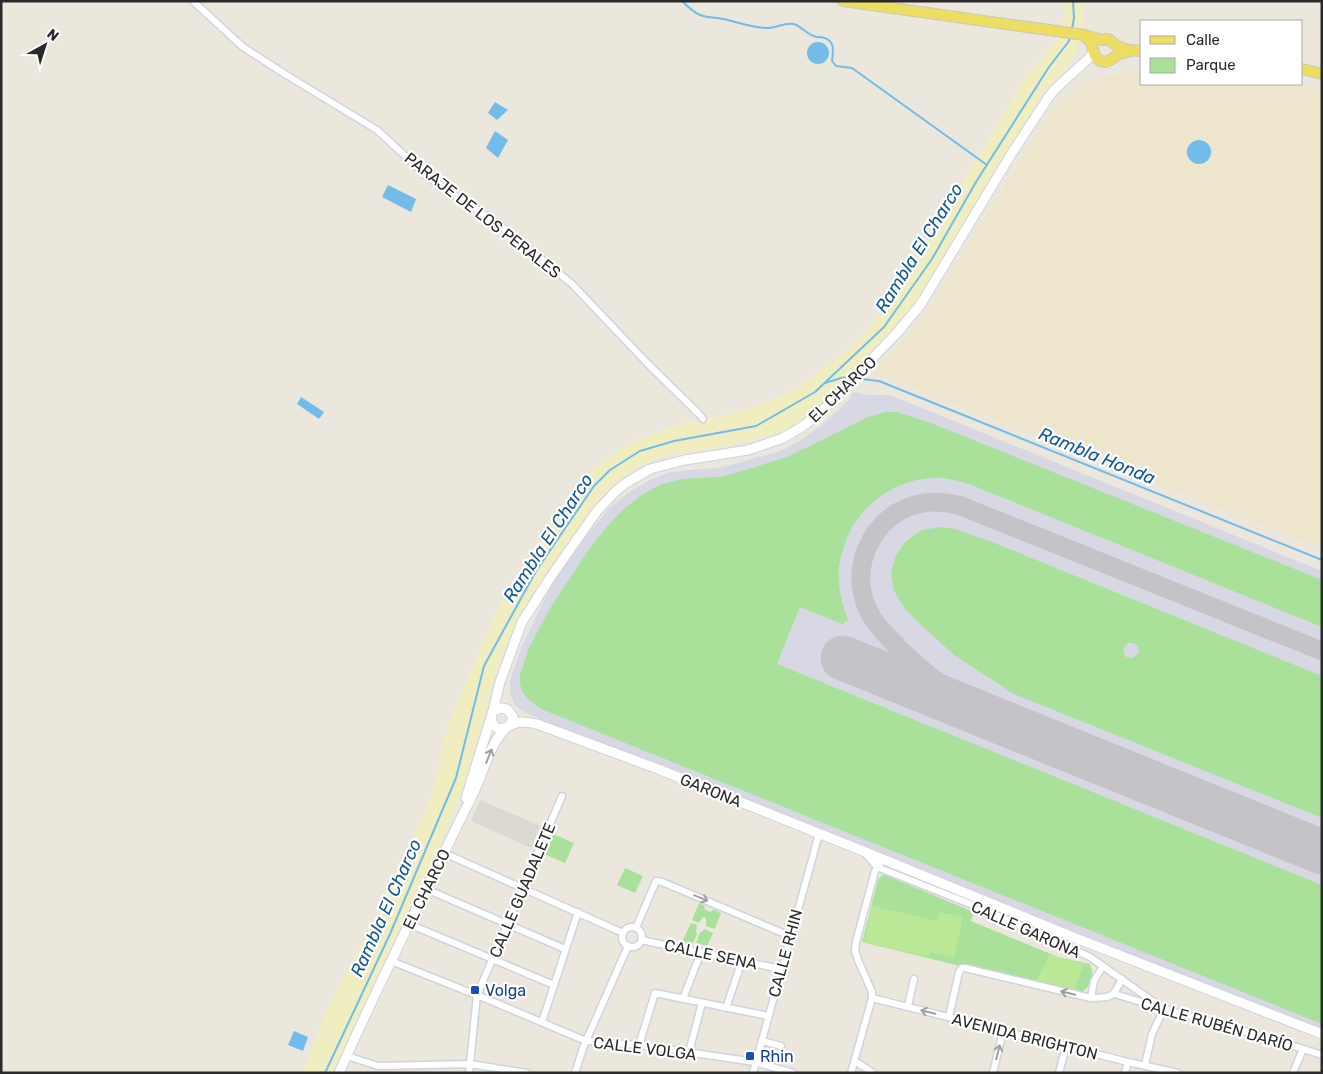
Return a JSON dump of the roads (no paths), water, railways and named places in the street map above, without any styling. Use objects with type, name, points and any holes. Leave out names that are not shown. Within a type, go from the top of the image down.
[{"type":"main road","points":[[843,1],[1084,35],[1102,40],[1110,40],[1115,45],[1140,51]]},
{"type":"main road","points":[[1084,35],[1089,40],[1095,56],[1100,61]]},
{"type":"main road","points":[[1094,50],[1096,43],[1102,40]]},
{"type":"main road","points":[[1114,57],[1115,45]]},
{"type":"main road","name":"EL CHARCO","points":[[461,816],[499,689],[522,622],[597,511],[626,483],[650,469],[685,460],[748,450],[783,438],[818,415],[896,334],[921,304],[1036,116],[1054,90],[1094,50]]},
{"type":"main road","points":[[1076,70],[1094,62],[1106,62],[1131,50]]},
{"type":"main road","points":[[1303,69],[1322,74]]},
{"type":"main road","points":[[499,689],[500,699],[512,717],[508,726]]},
{"type":"main road","points":[[498,708],[506,709],[537,724],[520,722],[500,729],[495,726],[492,715],[498,708]]},
{"type":"main road","name":"GARONA","points":[[537,724],[658,769],[1073,937],[1322,1034]]},
{"type":"main road","name":"EL CHARCO","points":[[339,1073],[391,961],[475,791],[492,748],[500,734],[508,726]]},
{"type":"street","name":"PARAJE DE LOS PERALES","points":[[192,1],[243,47],[377,130],[429,178],[497,223],[572,284],[704,420]]},
{"type":"street","name":"CALLE GUADALETE","points":[[469,1073],[477,995],[562,796]]},
{"type":"street","name":"CALLE RHIN","points":[[753,1073],[819,834]]},
{"type":"street","points":[[863,851],[877,867]]},
{"type":"street","points":[[444,853],[623,933]]},
{"type":"street","points":[[851,1073],[872,998],[872,992],[855,951],[856,942],[875,871],[883,859]]},
{"type":"street","name":"CALLE GARONA","points":[[877,867],[983,909],[1090,957],[1164,1009]]},
{"type":"street","points":[[636,928],[656,881],[726,908],[790,936]]},
{"type":"street","points":[[426,889],[565,949]]},
{"type":"street","points":[[542,1022],[578,912]]},
{"type":"street","points":[[409,924],[554,985]]},
{"type":"street","points":[[627,928],[636,928],[640,932],[641,940],[637,946],[628,946],[623,942],[623,933],[627,928]]},
{"type":"street","name":"CALLE SENA","points":[[641,940],[781,969]]},
{"type":"street","points":[[575,1073],[586,1041],[628,946]]},
{"type":"street","points":[[683,999],[701,952]]},
{"type":"street","name":"CALLE VOLGA","points":[[391,961],[586,1041],[639,1045],[756,1062],[793,1073]]},
{"type":"street","points":[[726,1008],[742,961]]},
{"type":"street","points":[[1091,998],[1094,981],[1103,966]]},
{"type":"street","name":"CALLE RUBÉN DARÍO","points":[[949,1017],[959,972],[962,968],[965,968],[1091,998],[1108,998],[1116,994],[1321,1053]]},
{"type":"street","points":[[908,1006],[914,980]]},
{"type":"street","points":[[1116,994],[1122,980]]},
{"type":"street","points":[[639,1045],[655,993],[768,1016]]},
{"type":"street","name":"AVENIDA BRIGHTON","points":[[872,998],[1178,1073]]},
{"type":"street","points":[[689,1052],[702,1003]]},
{"type":"street","points":[[1145,1065],[1152,1034],[1164,1009]]},
{"type":"street","points":[[993,1073],[1003,1031]]},
{"type":"street","points":[[762,1041],[781,1046]]},
{"type":"street","points":[[1059,1073],[1066,1046]]},
{"type":"street","points":[[1293,1073],[1303,1049]]},
{"type":"street","points":[[346,1056],[378,1066],[470,1064],[527,1073]]},
{"type":"street","points":[[855,1061],[873,1073]]},
{"type":"street","points":[[1125,1073],[1128,1062]]},
{"type":"water","points":[[818,42],[826,45],[829,53],[826,61],[818,64],[810,61],[807,53],[810,45]]},
{"type":"water","points":[[495,102],[508,110],[497,120],[488,113]]},
{"type":"water","points":[[495,131],[508,140],[498,158],[486,148]]},
{"type":"water","points":[[1199,140],[1207,144],[1211,152],[1207,160],[1199,164],[1191,160],[1187,152],[1191,144]]},
{"type":"water","points":[[388,185],[416,199],[411,212],[382,197]]},
{"type":"water","points":[[301,397],[324,412],[319,419],[297,404]]},
{"type":"water","points":[[294,1031],[308,1037],[303,1051],[288,1045]]},
{"type":"waterway","points":[[682,1],[697,14],[703,16],[762,28],[794,24],[811,35],[826,38],[831,43],[832,61],[836,66],[852,68],[987,165]]},
{"type":"waterway","name":"Rambla El Charco","points":[[1072,29],[1074,18],[1073,1]]},
{"type":"waterway","name":"Rambla El Charco","points":[[325,1073],[390,934],[456,778],[484,666],[536,571],[594,486],[610,470],[640,451],[674,441],[756,426],[815,392],[884,327],[932,259],[976,182],[1049,67],[1069,41],[1070,36]]},
{"type":"waterway","name":"Rambla Honda","points":[[825,383],[847,377]]},
{"type":"waterway","name":"Rambla Honda","points":[[861,379],[879,381],[1322,560]]},
{"type":"place","name":"Volga","points":[[475,990]]},
{"type":"place","name":"Rhin","points":[[750,1056]]}]
